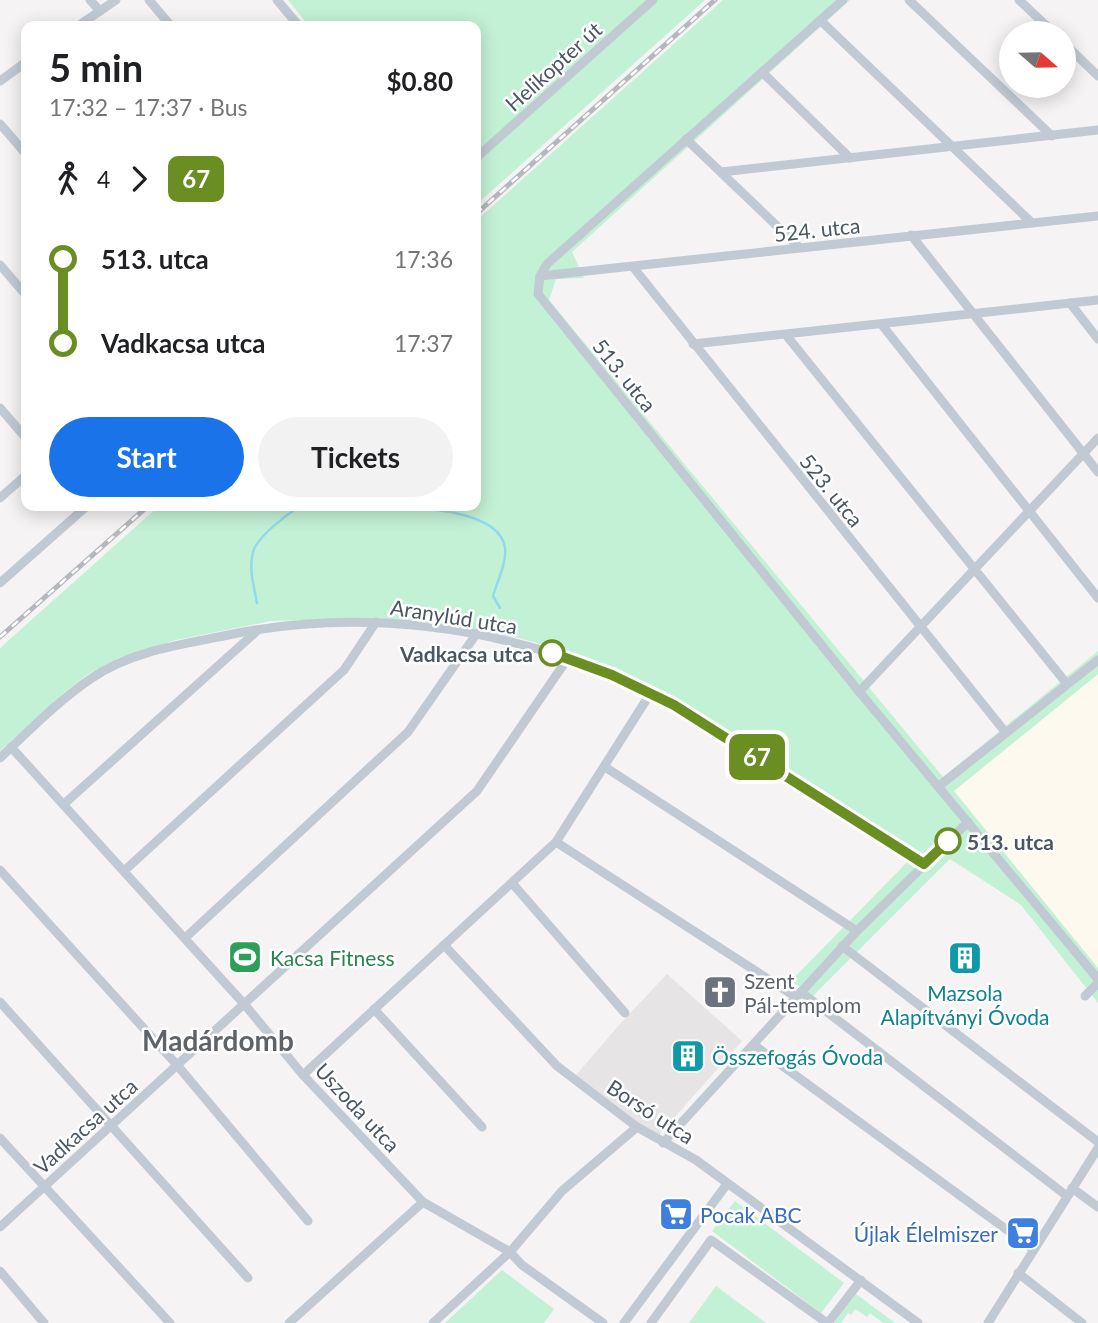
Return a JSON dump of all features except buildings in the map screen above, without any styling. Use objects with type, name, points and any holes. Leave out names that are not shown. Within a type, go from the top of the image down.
[{"type":"street","points":[[90,0],[100,11]]},
{"type":"street","points":[[85,21],[116,0]]},
{"type":"street","points":[[149,0],[167,21]]},
{"type":"street","points":[[277,0],[295,21]]},
{"type":"street","name":"Helikopter út","points":[[481,154],[653,0]]},
{"type":"street","points":[[540,276],[547,264],[843,0]]},
{"type":"street","points":[[908,0],[1052,136]]},
{"type":"street","points":[[1019,0],[1041,21]]},
{"type":"street","points":[[820,20],[1032,223]]},
{"type":"street","points":[[1076,55],[1098,76]]},
{"type":"street","points":[[0,80],[21,65]]},
{"type":"street","points":[[762,72],[850,158]]},
{"type":"street","points":[[0,124],[21,148]]},
{"type":"street","points":[[721,172],[1098,130]]},
{"type":"street","points":[[686,139],[800,248]]},
{"type":"street","name":"524. utca","points":[[540,276],[1098,216]]},
{"type":"street","points":[[911,235],[1098,472]]},
{"type":"street","points":[[0,265],[21,289]]},
{"type":"street","name":"523. utca","points":[[632,267],[1006,733]]},
{"type":"street","name":"513. utca","points":[[540,276],[538,294],[546,307],[1098,981]]},
{"type":"street","points":[[693,345],[1098,300]]},
{"type":"street","points":[[1070,303],[1098,339]]},
{"type":"street","points":[[881,325],[1098,598]]},
{"type":"street","points":[[786,335],[1067,684]]},
{"type":"street","points":[[0,408],[21,432]]},
{"type":"street","points":[[859,692],[1098,438]]},
{"type":"street","points":[[0,498],[21,479]]},
{"type":"street","points":[[0,583],[81,511]]},
{"type":"street","points":[[124,870],[344,670],[376,622]]},
{"type":"street","name":"Aranylúd utca","points":[[0,758],[93,677],[120,662],[176,646],[259,629],[317,624],[376,622],[477,633],[568,658],[612,675],[650,694],[697,719],[924,864]]},
{"type":"street","points":[[64,804],[259,629]]},
{"type":"street","points":[[185,938],[408,732],[477,633]]},
{"type":"street","name":"Vadkacsa utca","points":[[0,1227],[477,791],[568,658]]},
{"type":"street","points":[[939,786],[1098,660]]},
{"type":"street","points":[[303,1075],[556,842],[650,694]]},
{"type":"street","name":"Uszoda utca","points":[[11,747],[245,1005],[303,1075],[423,1202],[510,1252],[522,1265],[603,1323]]},
{"type":"street","points":[[606,767],[857,931]]},
{"type":"street","points":[[663,1143],[842,946],[968,822]]},
{"type":"street","points":[[556,842],[798,995],[1070,1192],[1098,1208]]},
{"type":"street","points":[[0,870],[177,1065],[308,1221]]},
{"type":"street","points":[[512,883],[625,1013]]},
{"type":"street","name":"Borsó utca","points":[[444,945],[556,1066],[637,1127],[696,1160],[918,1323]]},
{"type":"street","points":[[842,946],[1098,1142]]},
{"type":"street","points":[[1085,996],[1098,981]]},
{"type":"street","points":[[0,1002],[248,1278]]},
{"type":"street","points":[[374,1009],[482,1127]]},
{"type":"street","points":[[754,1045],[1033,1249]]},
{"type":"street","points":[[433,1323],[510,1252],[562,1191],[637,1127]]},
{"type":"street","points":[[0,1138],[170,1323]]},
{"type":"street","points":[[988,1323],[1098,1148]]},
{"type":"street","points":[[624,1323],[727,1184]]},
{"type":"street","points":[[289,1323],[423,1202]]},
{"type":"street","points":[[651,1323],[711,1240],[827,1323],[861,1280]]},
{"type":"street","points":[[0,1271],[44,1323]]},
{"type":"street","points":[[1018,1273],[1082,1323]]},
{"type":"shaded area","points":[[1098,674],[1098,968],[954,791]]},
{"type":"shaded area","points":[[667,974],[742,1041],[659,1135],[576,1075]]},
{"type":"green space","points":[[288,0],[705,0],[481,201],[481,21],[305,21]]},
{"type":"green space","points":[[723,0],[850,0],[572,252],[584,278],[556,279],[549,300],[943,777],[1098,651],[1098,674],[954,791],[1098,968],[1098,1003],[1021,905],[950,859],[813,996],[791,981],[916,853],[697,713],[653,689],[566,651],[519,638],[472,629],[374,618],[271,621],[176,640],[118,658],[90,673],[66,691],[0,751],[0,648],[153,511],[481,511],[481,217]]},
{"type":"green space","points":[[735,1201],[844,1283],[821,1313],[712,1231]]},
{"type":"green space","points":[[502,1270],[554,1309],[544,1323],[445,1323]]},
{"type":"green space","points":[[716,1286],[766,1323],[689,1323]]},
{"type":"green space","points":[[856,1294],[895,1323],[883,1323],[870,1313],[867,1317],[855,1309],[851,1315],[848,1313],[841,1323],[834,1323]]},
{"type":"waterway","points":[[257,603],[251,568],[255,547],[269,530],[293,511]]},
{"type":"waterway","points":[[443,511],[470,517],[487,524],[499,534],[505,554],[493,596],[500,608]]},
{"type":"railway","points":[[481,210],[715,0]]},
{"type":"railway","points":[[0,637],[142,511]]},
{"type":"bus line","name":"67","points":[[552,653],[612,675],[674,705],[924,864],[948,841]]},
{"type":"place","name":"Vadkacsa utca","points":[[552,653]]},
{"type":"place","name":"513. utca","points":[[948,841]]},
{"type":"place","name":"Kacsa Fitness","points":[[245,957]]},
{"type":"place","name":"Mazsola Alapítványi Óvoda","points":[[965,958]]},
{"type":"place","name":"Szent Pál-templom","points":[[720,992]]},
{"type":"place","name":"Összefogás Óvoda","points":[[688,1056]]},
{"type":"place","name":"Pocak ABC","points":[[676,1214]]},
{"type":"place","name":"Újlak Élelmiszer","points":[[1023,1233]]},
{"type":"district","name":"Madárdomb","points":[[218,1040]]}]
